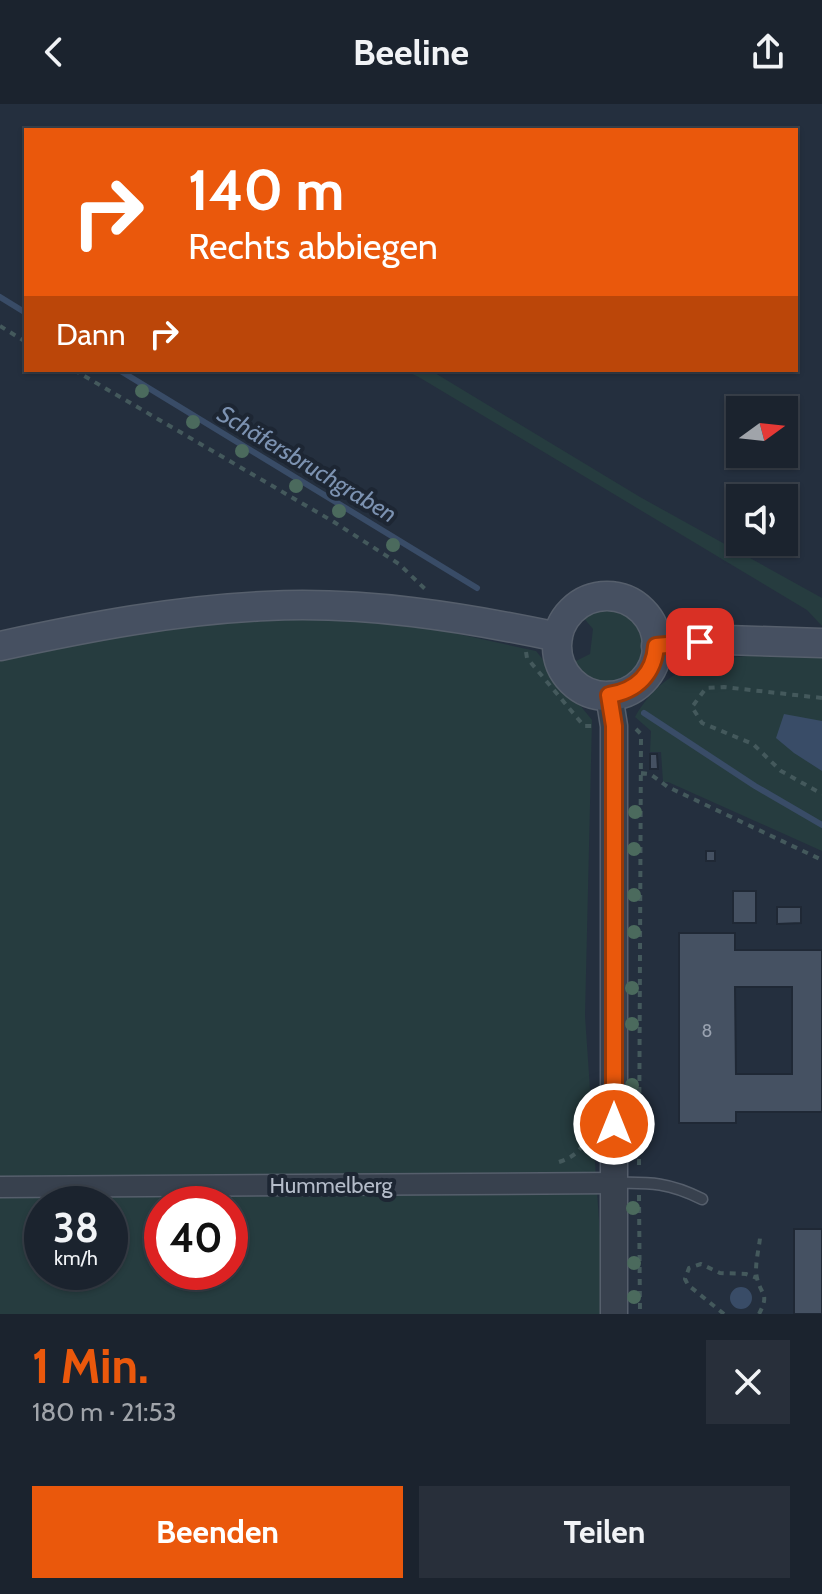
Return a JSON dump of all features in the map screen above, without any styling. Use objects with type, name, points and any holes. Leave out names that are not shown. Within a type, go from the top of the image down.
[{"type":"main road","points":[[611,596],[629,601],[643,612],[653,628],[656,646],[653,664],[643,680],[627,691],[609,695],[583,690],[570,678],[558,655],[558,637],[564,620],[577,606],[593,598],[611,596]]},
{"type":"main road","points":[[0,646],[107,623],[266,606],[318,605],[402,610],[558,637]]},
{"type":"main road","points":[[656,646],[726,640],[822,643]]},
{"type":"street","points":[[609,695],[614,726],[627,1125],[626,1182],[614,1314]]},
{"type":"street","name":"Hummelberg","points":[[0,1187],[626,1182]]},
{"type":"lane","points":[[626,1182],[677,1186],[702,1199]]},
{"type":"path","points":[[0,326],[24,341]]},
{"type":"path","points":[[77,372],[334,522],[399,564],[426,590]]},
{"type":"path","points":[[527,630],[527,658],[584,726],[634,726],[641,734],[626,1182],[640,1314]]},
{"type":"path","points":[[822,698],[724,687],[706,688],[692,707],[702,723],[753,744],[781,771],[822,794]]},
{"type":"path","points":[[640,773],[650,774],[668,787],[822,860]]},
{"type":"path","points":[[552,1164],[572,1157],[585,1146],[590,1125],[627,1125]]},
{"type":"path","points":[[759,1314],[765,1302],[765,1294],[757,1278],[760,1238]]},
{"type":"path","points":[[724,1314],[688,1285],[685,1279],[689,1268],[701,1264],[720,1273],[746,1274],[757,1278]]},
{"type":"green space","points":[[407,372],[433,372],[640,497],[726,545],[726,556],[746,556],[822,598],[822,626],[807,610]]},
{"type":"green space","points":[[609,606],[633,615],[644,629],[646,647],[640,664],[628,677],[611,684],[593,680],[574,662],[590,654],[593,629],[582,616],[599,607]]},
{"type":"green space","points":[[307,616],[440,630],[536,651],[592,720],[585,1016],[600,1235],[600,1314],[0,1314],[0,657],[186,625]]},
{"type":"green space","points":[[788,651],[822,655],[822,851],[663,782],[661,752],[650,752],[651,731],[635,717],[650,696],[683,671],[721,659]]},
{"type":"water","points":[[784,714],[822,721],[822,771],[776,738]]},
{"type":"water","points":[[741,1287],[749,1290],[752,1298],[749,1306],[741,1309],[733,1306],[730,1298],[733,1290]]},
{"type":"building","points":[[650,754],[657,754],[658,769],[650,769]]},
{"type":"building","points":[[706,851],[715,851],[715,861],[706,861]]},
{"type":"building","points":[[733,891],[756,891],[756,923],[733,923]]},
{"type":"building","points":[[777,907],[801,907],[801,923],[777,924]]},
{"type":"building","points":[[679,933],[735,933],[735,950],[822,950],[822,1112],[736,1112],[736,1123],[679,1123]],"holes":[[[735,987],[792,987],[792,1074],[736,1074]]]},
{"type":"building","points":[[794,1229],[822,1229],[822,1314],[794,1314]]},
{"type":"waterway","name":"Schäfersbruchgraben","points":[[0,297],[24,312]]},
{"type":"waterway","name":"Schäfersbruchgraben","points":[[122,372],[477,588]]},
{"type":"waterway","name":"Schäfersbruchgraben","points":[[644,713],[755,786],[822,825]]},
{"type":"route","points":[[614,1124],[614,726],[609,695],[627,691],[643,680],[653,664],[656,646],[700,642]]}]
